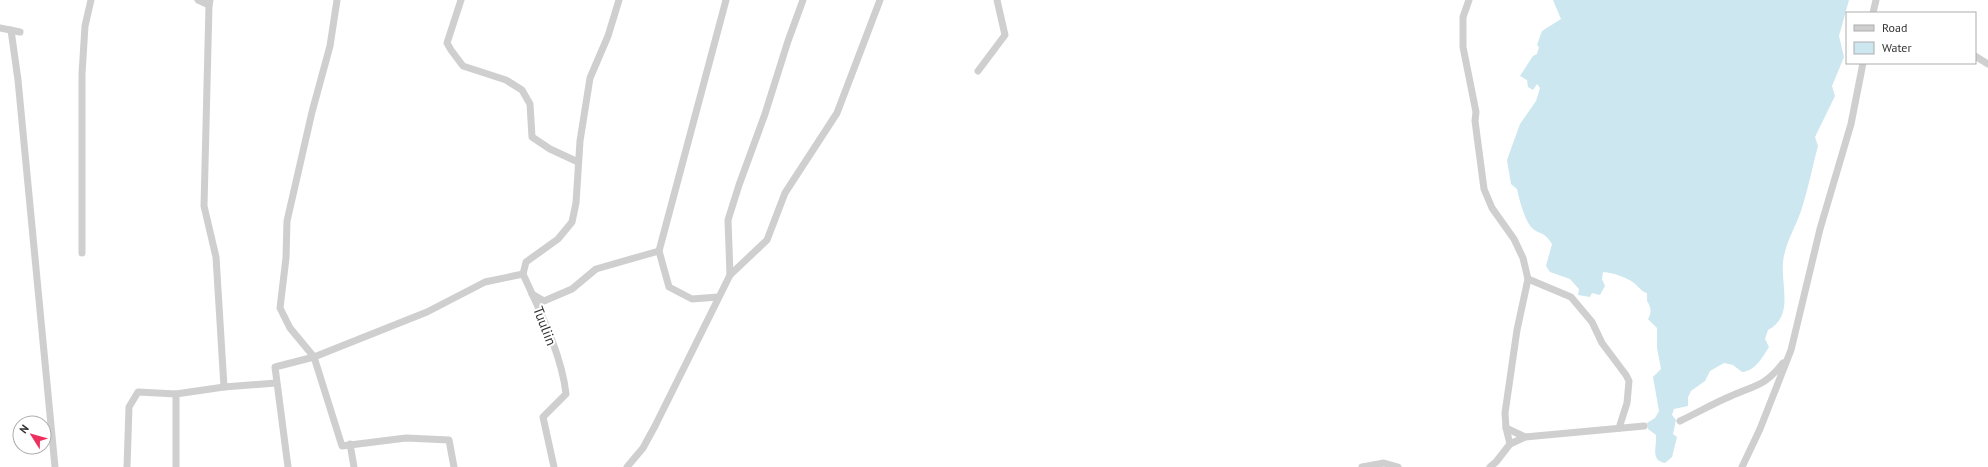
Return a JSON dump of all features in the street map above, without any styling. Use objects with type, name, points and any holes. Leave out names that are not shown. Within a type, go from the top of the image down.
[{"type":"street","points":[[82,253],[82,74],[90,0]]},
{"type":"street","points":[[198,0],[209,3],[204,206],[216,257],[224,387]]},
{"type":"street","points":[[337,0],[330,46],[312,112],[287,221],[286,258],[280,308],[290,328],[314,357],[342,446],[406,438],[449,440],[454,467]]},
{"type":"street","points":[[461,0],[447,43],[451,50],[463,66],[506,80],[522,90],[530,104],[532,137],[578,162]]},
{"type":"street","points":[[288,467],[275,366],[314,357],[427,312],[485,282],[523,274],[526,262],[558,239],[572,222],[576,203],[580,141],[590,78],[608,36],[619,0]]},
{"type":"street","points":[[718,296],[692,299],[669,287],[660,251],[726,0]]},
{"type":"street","points":[[730,275],[728,220],[803,0]]},
{"type":"street","points":[[627,467],[643,448],[655,426],[718,296],[730,275],[768,240],[785,193],[837,113],[880,0]]},
{"type":"street","points":[[978,71],[1005,35],[997,0]]},
{"type":"street","points":[[1469,0],[1463,17],[1463,47],[1476,112],[1475,122],[1484,189],[1492,208],[1514,239],[1523,258],[1528,279],[1517,330],[1505,413],[1506,428],[1510,444]]},
{"type":"street","points":[[1873,12],[1876,0]]},
{"type":"street","points":[[0,28],[20,32]]},
{"type":"street","points":[[10,30],[23,128],[55,467]]},
{"type":"street","points":[[1976,57],[1988,64]]},
{"type":"street","points":[[1742,467],[1760,429],[1788,356],[1820,229],[1851,124],[1863,64]]},
{"type":"street","points":[[532,294],[544,301],[572,289],[596,269],[660,251]]},
{"type":"street","name":"Tuuliin","points":[[523,274],[543,318],[564,379],[566,394],[543,417],[554,467]]},
{"type":"street","points":[[1528,279],[1571,297],[1588,316],[1602,343],[1626,374],[1629,381],[1627,404],[1619,428]]},
{"type":"street","points":[[1680,421],[1732,395],[1757,387],[1774,374],[1788,356]]},
{"type":"street","points":[[127,467],[129,407],[138,392],[176,394],[224,387],[276,383]]},
{"type":"street","points":[[176,394],[176,467]]},
{"type":"street","points":[[1490,467],[1496,465],[1510,444],[1525,437],[1644,426]]},
{"type":"street","points":[[1506,428],[1525,437]]},
{"type":"street","points":[[350,444],[354,467]]},
{"type":"street","points":[[1362,467],[1384,463],[1398,467]]},
{"type":"water","points":[[1553,0],[1849,0],[1839,36],[1844,57],[1832,86],[1835,96],[1815,137],[1818,146],[1808,187],[1784,257],[1784,309],[1781,317],[1776,324],[1768,330],[1765,339],[1769,347],[1754,367],[1742,372],[1733,365],[1724,363],[1710,371],[1705,381],[1691,391],[1688,397],[1688,406],[1674,409],[1672,415],[1676,420],[1673,434],[1677,437],[1672,457],[1665,463],[1657,459],[1655,452],[1656,435],[1648,429],[1647,423],[1655,418],[1659,411],[1653,377],[1661,369],[1657,348],[1657,328],[1648,319],[1650,310],[1647,301],[1647,293],[1627,279],[1616,274],[1603,272],[1602,279],[1605,286],[1600,295],[1592,293],[1590,297],[1578,295],[1579,289],[1570,279],[1550,272],[1546,266],[1552,244],[1547,237],[1529,225],[1517,189],[1511,184],[1507,160],[1520,124],[1536,101],[1540,88],[1537,84],[1533,90],[1528,87],[1527,80],[1520,76],[1533,56],[1537,54],[1539,47],[1537,45],[1542,31],[1561,19]]}]
